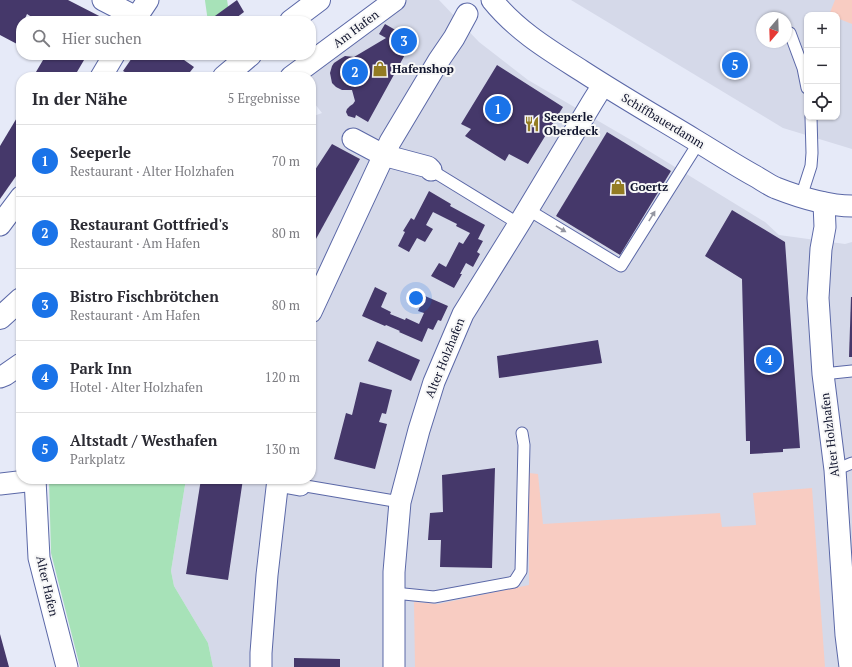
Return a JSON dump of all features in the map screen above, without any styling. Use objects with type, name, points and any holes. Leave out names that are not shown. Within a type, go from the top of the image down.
[{"type":"street","points":[[103,0],[130,16]]},
{"type":"street","points":[[137,16],[148,0]]},
{"type":"street","points":[[298,16],[319,0]]},
{"type":"street","name":"Schiffbauerdamm","points":[[492,0],[521,29],[546,48],[603,85],[775,188],[824,203],[852,206]]},
{"type":"street","name":"Am Hafen","points":[[316,59],[388,8]]},
{"type":"street","points":[[316,301],[383,155],[467,14]]},
{"type":"street","points":[[104,72],[111,60]]},
{"type":"street","points":[[230,72],[244,60]]},
{"type":"street","name":"Am Hafen","points":[[298,72],[315,60]]},
{"type":"street","name":"Alter Holzhafen","points":[[394,667],[394,572],[400,502],[432,388],[463,314],[588,107],[603,85]]},
{"type":"street","points":[[353,139],[383,155],[428,167],[431,170]]},
{"type":"street","name":"Alter Holzhafen","points":[[824,203],[825,227],[821,249],[818,298],[823,374],[844,466],[850,667]]},
{"type":"street","points":[[0,225],[16,204]]},
{"type":"street","points":[[0,318],[16,304]]},
{"type":"street","points":[[0,377],[16,367]]},
{"type":"street","name":"Alter Hafen","points":[[0,484],[16,482]]},
{"type":"street","name":"Alter Hafen","points":[[35,484],[39,558],[67,667]]},
{"type":"street","points":[[261,667],[267,575],[278,484]]},
{"type":"street","points":[[296,484],[300,485]]},
{"type":"lane","points":[[792,38],[803,68],[806,84]]},
{"type":"lane","points":[[801,197],[811,166],[811,120]]},
{"type":"lane","points":[[431,170],[621,266],[699,142]]},
{"type":"lane","points":[[823,374],[852,371]]},
{"type":"lane","points":[[394,593],[434,597],[514,582],[521,571],[524,445],[522,433]]},
{"type":"lane","points":[[300,485],[400,502]]},
{"type":"shaded area","points":[[407,0],[439,0],[479,42],[528,80],[631,140],[765,222],[779,235],[845,244],[852,242],[852,667],[213,667],[208,643],[174,586],[171,571],[185,484],[316,484],[316,115],[322,113],[316,105],[316,72],[309,72]]},
{"type":"shaded area","points":[[571,0],[852,0],[852,149],[783,128]]},
{"type":"shaded area","points":[[835,0],[852,0],[852,24],[840,19],[840,12],[830,12]]},
{"type":"shaded area","points":[[529,473],[538,474],[543,524],[720,513],[722,527],[756,525],[753,493],[812,488],[825,667],[415,667],[414,602],[438,604],[529,585]]},
{"type":"shaded area","points":[[49,484],[185,484],[171,571],[174,586],[208,643],[213,667],[80,667],[51,553]]},
{"type":"building","points":[[0,0],[68,0],[99,16],[30,16],[27,14],[26,16],[16,16],[16,43],[0,35]]},
{"type":"building","points":[[237,0],[244,12],[239,16],[215,16]]},
{"type":"building","points":[[385,24],[413,40],[368,122],[356,115],[355,118],[348,116],[346,112],[347,109],[355,101],[352,90],[342,90],[336,87],[332,83],[330,73],[334,63],[340,59],[345,56],[354,57],[386,38],[379,34]]},
{"type":"building","points":[[43,60],[84,60],[77,72],[36,72]]},
{"type":"building","points":[[131,60],[184,60],[194,67],[190,72],[123,71]]},
{"type":"building","points":[[497,65],[563,107],[528,164],[509,154],[505,161],[465,136],[471,129],[461,124]]},
{"type":"building","points":[[16,119],[16,176],[0,199],[0,146]]},
{"type":"building","points":[[607,132],[671,171],[620,255],[556,216]]},
{"type":"building","points":[[332,144],[360,159],[316,239],[316,168]]},
{"type":"building","points":[[429,191],[451,204],[450,206],[485,225],[478,239],[483,241],[477,252],[480,254],[473,267],[466,263],[454,288],[431,276],[439,263],[446,267],[459,242],[463,244],[470,233],[456,226],[457,224],[433,212],[426,225],[433,229],[425,242],[417,238],[409,252],[398,246],[405,232],[403,231],[411,218],[414,220]]},
{"type":"building","points":[[732,210],[785,242],[800,448],[783,449],[783,452],[750,454],[750,441],[746,441],[742,279],[705,256]]},
{"type":"building","points":[[375,287],[387,293],[381,307],[391,312],[390,314],[405,320],[406,318],[419,324],[424,313],[418,311],[425,296],[448,306],[441,321],[438,320],[433,330],[428,328],[422,342],[399,332],[400,331],[362,316]]},
{"type":"building","points":[[851,297],[852,357],[849,357]]},
{"type":"building","points":[[598,340],[602,363],[499,378],[497,356]]},
{"type":"building","points":[[377,341],[420,360],[411,381],[368,361]]},
{"type":"building","points":[[360,382],[392,390],[386,414],[382,413],[379,422],[387,424],[375,469],[334,459],[346,413],[352,415]]},
{"type":"building","points":[[495,468],[492,568],[440,567],[441,540],[428,540],[430,513],[443,512],[442,475]]},
{"type":"building","points":[[200,484],[242,484],[228,580],[186,574]]},
{"type":"building","points":[[0,634],[9,667],[0,667]]},
{"type":"building","points":[[294,658],[340,659],[340,667],[294,667]]},
{"type":"waterway","points":[[216,0],[218,14]]},
{"type":"place","name":"Bistro Fischbrötchen","points":[[404,41]]},
{"type":"place","name":"Altstadt / Westhafen","points":[[735,65]]},
{"type":"place","name":"Hafenshop","points":[[380,69]]},
{"type":"place","name":"Restaurant Gottfried's","points":[[355,72]]},
{"type":"place","name":"Seeperle","points":[[498,109]]},
{"type":"place","name":"Seeperle Oberdeck","points":[[532,124]]},
{"type":"place","name":"Goertz","points":[[618,187]]},
{"type":"place","name":"Park Inn","points":[[769,360]]}]
